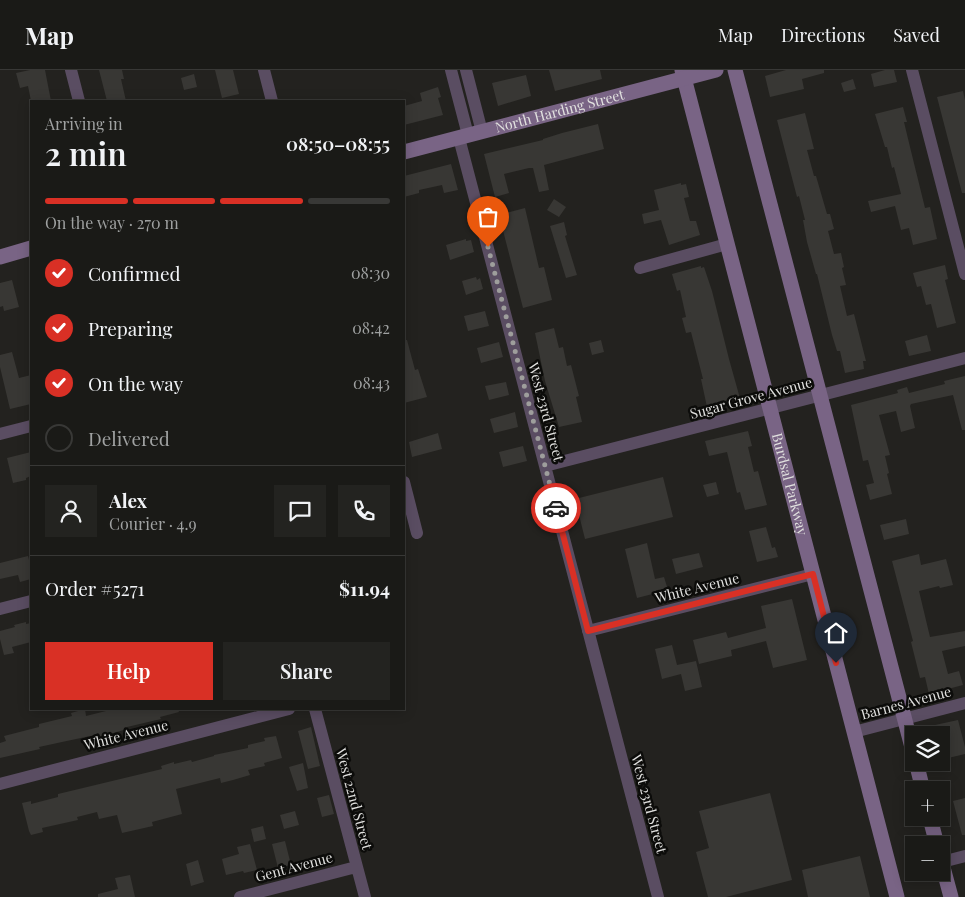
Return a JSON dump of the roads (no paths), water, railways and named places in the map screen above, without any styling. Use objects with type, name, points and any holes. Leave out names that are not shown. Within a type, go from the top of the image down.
[{"type":"street","points":[[71,70],[79,100]]},
{"type":"street","points":[[264,70],[272,100]]},
{"type":"street","name":"West 23rd Street","points":[[451,70],[470,135],[545,466],[658,897]]},
{"type":"street","name":"West 23rd Street","points":[[466,70],[470,135]]},
{"type":"street","name":"North Harding Street","points":[[405,152],[683,74],[716,70]]},
{"type":"street","points":[[735,70],[906,726]]},
{"type":"street","points":[[912,70],[965,274]]},
{"type":"street","name":"Burdsal Parkway","points":[[683,74],[898,897]]},
{"type":"street","points":[[640,268],[727,244]]},
{"type":"street","points":[[0,257],[30,248]]},
{"type":"street","name":"Sugar Grove Avenue","points":[[545,466],[965,358]]},
{"type":"street","points":[[0,434],[30,426]]},
{"type":"street","points":[[405,486],[417,534]]},
{"type":"street","name":"White Avenue","points":[[588,631],[813,574]]},
{"type":"street","points":[[0,609],[30,601]]},
{"type":"street","name":"Barnes Avenue","points":[[854,732],[965,702]]},
{"type":"street","name":"White Avenue","points":[[0,784],[286,710]]},
{"type":"street","name":"West 22nd Street","points":[[316,710],[365,897]]},
{"type":"street","points":[[950,859],[965,856]]},
{"type":"street","name":"Gent Avenue","points":[[240,897],[356,867]]},
{"type":"street","points":[[947,881],[951,897]]}]
